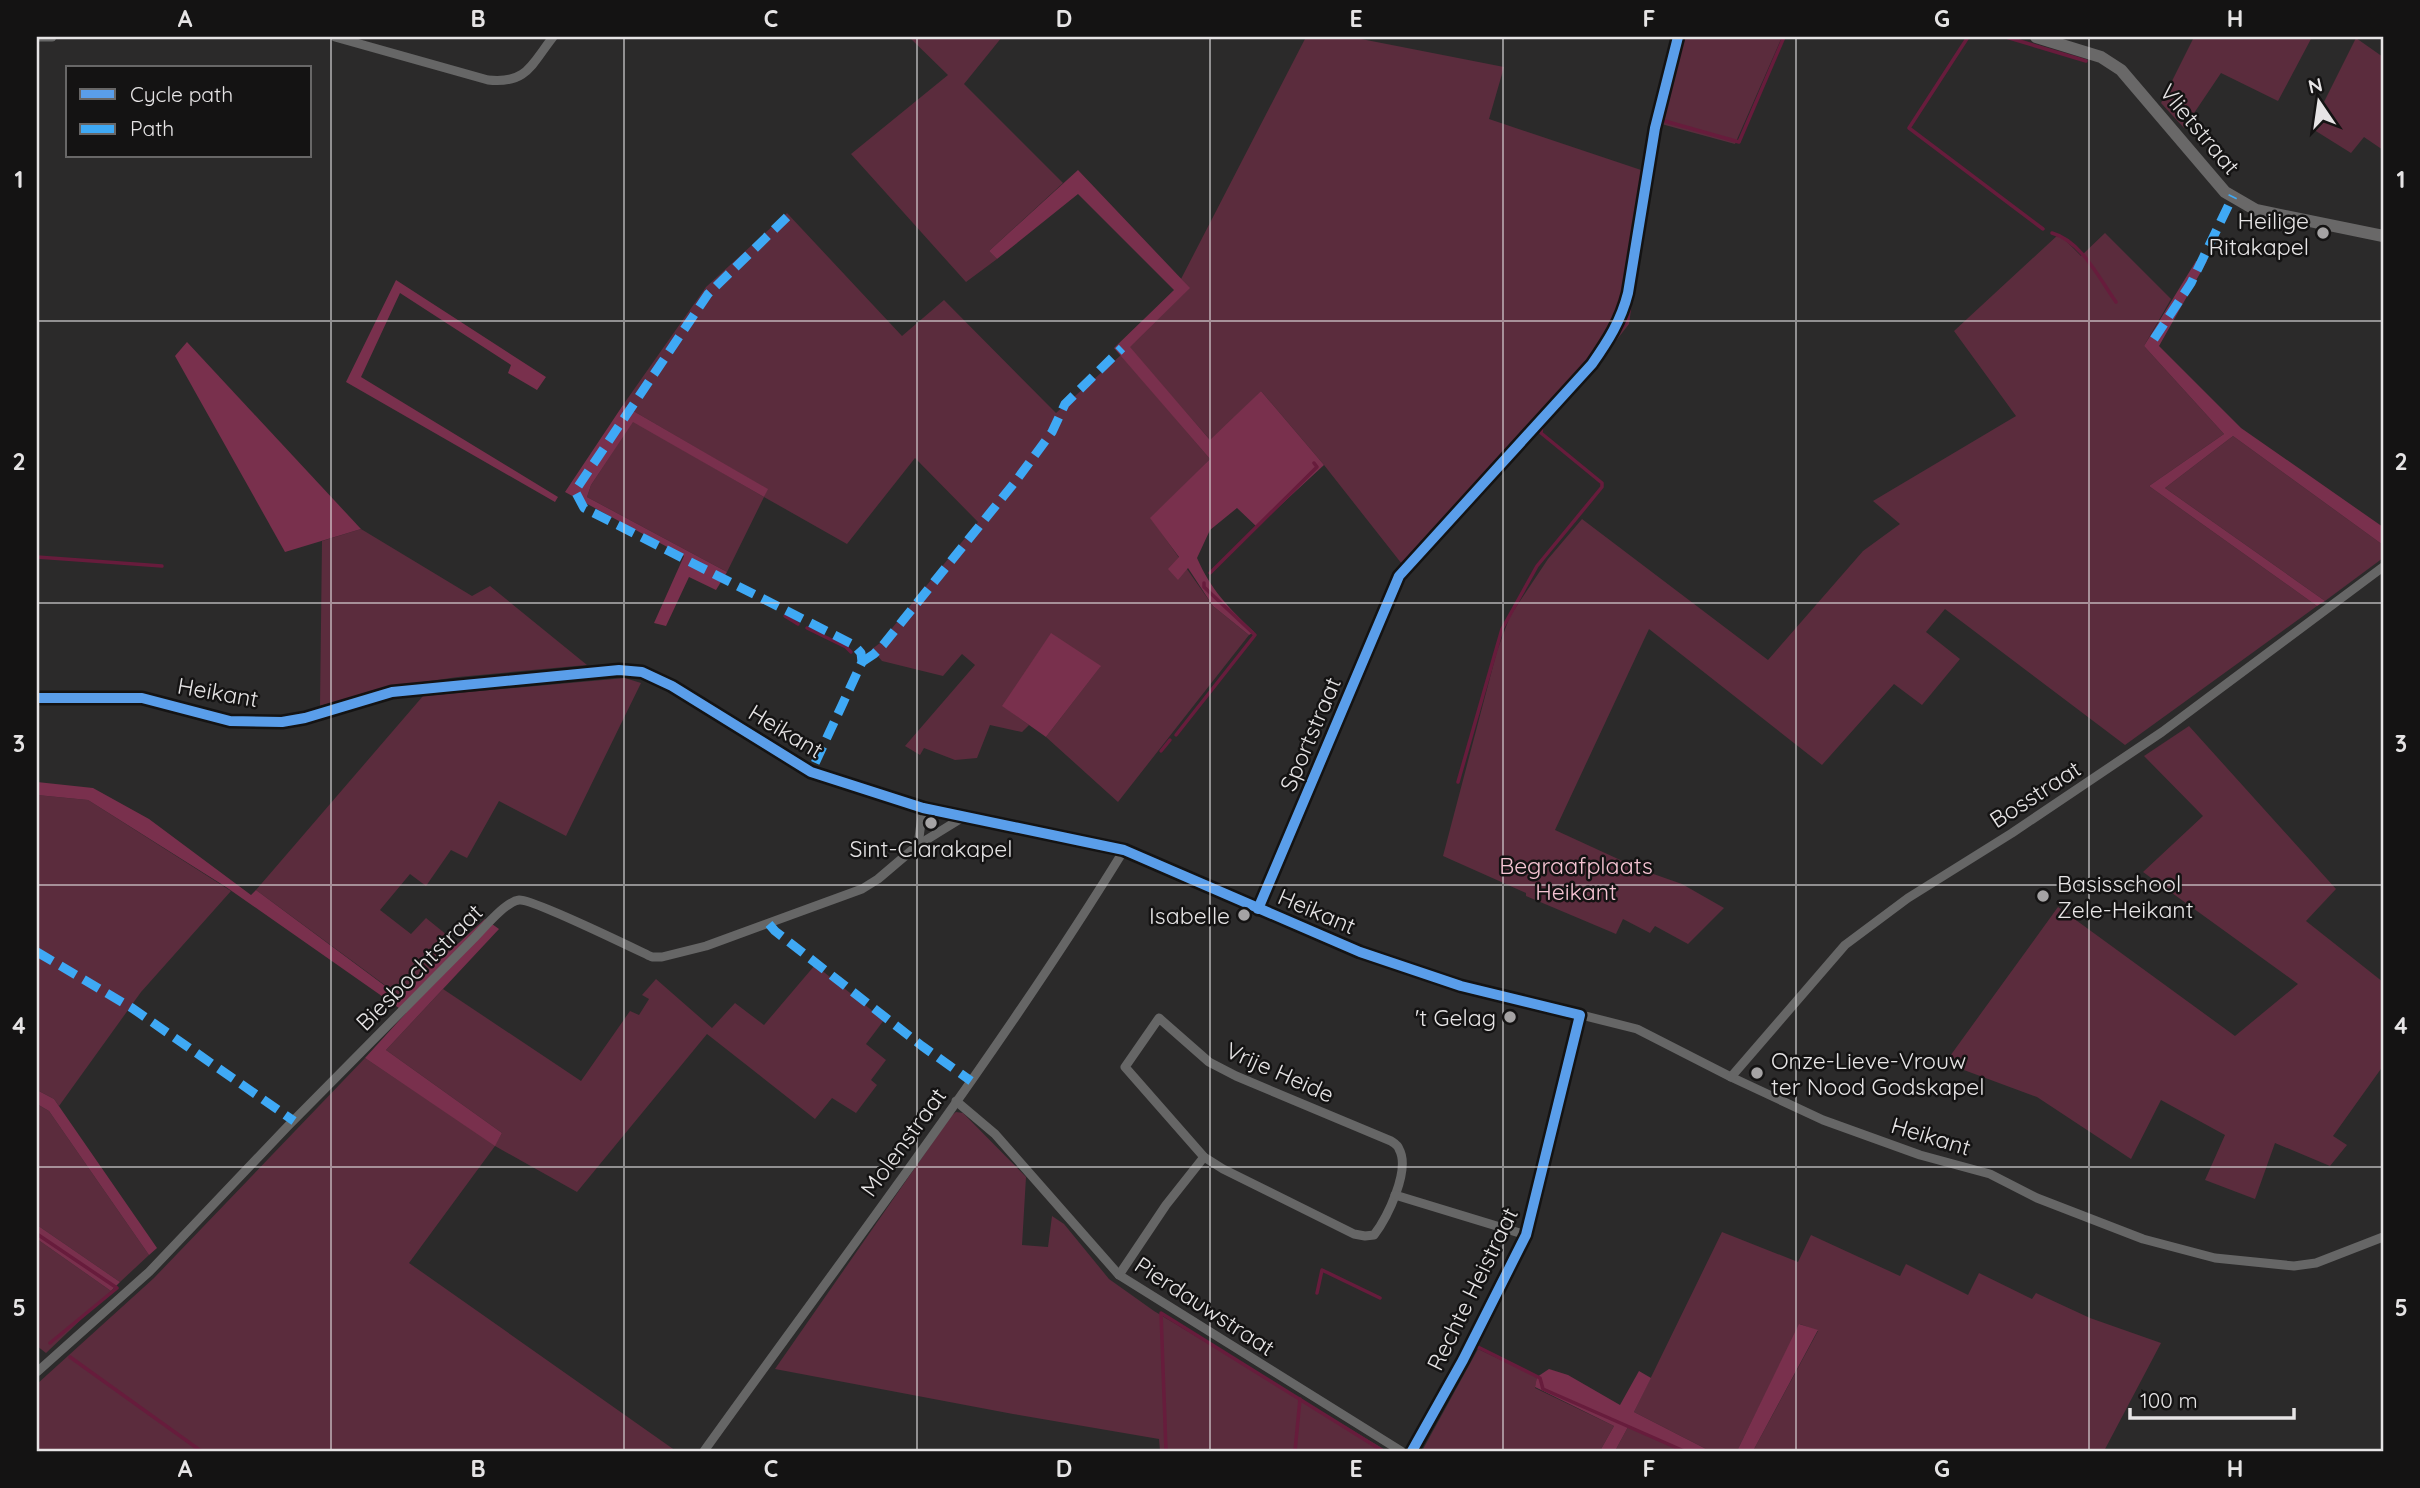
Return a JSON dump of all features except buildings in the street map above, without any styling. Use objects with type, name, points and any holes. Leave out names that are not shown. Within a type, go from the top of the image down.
[{"type":"street","points":[[37,37],[52,37]]},
{"type":"street","points":[[335,37],[503,82],[515,80],[525,72],[553,37]]},
{"type":"street","name":"Vlietstraat","points":[[2036,37],[2101,58],[2121,70],[2225,192],[2256,210],[2383,236]]},
{"type":"street","name":"Bosstraat","points":[[1731,1077],[1845,945],[1908,898],[2012,833],[2162,732],[2383,567]]},
{"type":"street","name":"Sportstraat","points":[[1258,909],[1399,576]]},
{"type":"street","name":"Heikant","points":[[37,698],[142,698],[230,721],[282,722],[305,718],[392,692],[619,670],[642,672],[671,686],[811,772],[923,808],[1124,850],[1360,952],[1434,978],[1637,1029],[1823,1120],[1920,1155],[1990,1174],[2037,1198],[2143,1239],[2215,1258],[2294,1266],[2316,1263],[2383,1237]]},
{"type":"street","points":[[918,845],[923,808]]},
{"type":"street","name":"Biesbochtstraat","points":[[37,1372],[149,1272],[287,1127],[474,938],[517,900],[526,900],[652,957],[662,957],[706,946],[862,889],[918,845],[965,816]]},
{"type":"street","name":"Molenstraat","points":[[704,1451],[1064,947],[1124,850]]},
{"type":"street","name":"Rechte Heistraat","points":[[1412,1451],[1457,1371],[1526,1235],[1580,1015]]},
{"type":"street","name":"Vrije Heide","points":[[1159,1017],[1209,1062],[1391,1141],[1400,1149],[1402,1164],[1395,1195],[1384,1221],[1374,1234],[1364,1236],[1354,1234],[1204,1157],[1125,1067],[1159,1017]]},
{"type":"street","name":"Pierdauwstraat","points":[[956,1101],[995,1134],[1119,1275],[1401,1451]]},
{"type":"street","points":[[1119,1275],[1187,1176],[1204,1157]]},
{"type":"street","points":[[1395,1195],[1526,1235]]},
{"type":"green space","points":[[909,37],[1002,37],[964,84],[1063,183],[989,251],[997,259],[966,282],[851,154],[948,75]]},
{"type":"green space","points":[[1306,37],[1351,37],[1504,67],[1489,119],[1650,173],[1629,324],[1587,378],[1409,573],[1324,465],[1261,391],[1211,441],[1129,347],[1189,288],[1181,279]]},
{"type":"green space","points":[[1676,37],[1782,37],[1735,144],[1654,122]]},
{"type":"green space","points":[[2194,37],[2312,37],[2278,101],[2221,73],[2184,128],[2161,103]]},
{"type":"green space","points":[[2356,38],[2383,57],[2383,150],[2364,137],[2351,153],[2311,128]]},
{"type":"green space","points":[[787,213],[902,336],[944,300],[1056,413],[1121,355],[1210,459],[1151,518],[1213,606],[1249,635],[1118,802],[1046,737],[1100,667],[1051,634],[1003,706],[1029,725],[1022,732],[990,725],[977,758],[955,760],[924,748],[920,755],[905,746],[975,665],[962,654],[943,676],[882,661],[872,649],[880,643],[978,522],[915,458],[847,544],[764,497],[767,489],[623,405],[706,287]]},
{"type":"green space","name":"Begraafplaats Heikant","points":[[2105,233],[2171,299],[2144,346],[2224,434],[2149,486],[2317,606],[2125,745],[1945,609],[1926,632],[1960,659],[1922,705],[1894,684],[1822,765],[1649,629],[1555,830],[1642,870],[1682,884],[1724,908],[1688,944],[1655,926],[1650,933],[1623,919],[1616,934],[1526,896],[1526,893],[1443,856],[1497,651],[1510,616],[1548,559],[1582,519],[1768,660],[1863,551],[1900,524],[1873,501],[2016,416],[1954,331],[2059,234],[2081,256]]},
{"type":"green space","points":[[633,421],[764,497],[727,572],[587,497],[591,485]]},
{"type":"green space","points":[[2233,436],[2383,545],[2383,558],[2325,601],[2165,488]]},
{"type":"green space","points":[[361,529],[472,596],[490,586],[587,665],[458,677],[387,687],[320,706],[322,541]]},
{"type":"green space","points":[[625,678],[641,683],[566,836],[499,801],[467,858],[451,850],[426,886],[410,874],[380,910],[411,934],[426,918],[458,944],[401,997],[256,890],[423,696]]},
{"type":"green space","points":[[2189,726],[2336,889],[2306,921],[2383,982],[2383,1066],[2333,1136],[2347,1145],[2330,1166],[2275,1143],[2255,1199],[2205,1180],[2225,1135],[2161,1100],[2131,1159],[2037,1097],[1945,1063],[2058,907],[2235,1036],[2298,984],[2143,872],[2203,816],[2144,756]]},
{"type":"green space","points":[[37,795],[88,800],[231,891],[141,992],[59,1106],[54,1099],[37,1090]]},
{"type":"green space","points":[[815,965],[884,1020],[866,1044],[886,1060],[871,1080],[877,1085],[856,1113],[832,1098],[815,1119],[707,1034],[577,1192],[495,1146],[409,1263],[676,1451],[37,1451],[37,1384],[154,1278],[365,1058],[495,1145],[502,1133],[386,1050],[443,989],[581,1081],[630,1011],[639,1015],[649,999],[642,995],[656,979],[712,1028],[735,1003],[764,1025]]},
{"type":"green space","points":[[37,1104],[49,1111],[149,1255],[120,1282],[37,1225]]},
{"type":"green space","points":[[956,1112],[963,1113],[1026,1177],[1022,1245],[1048,1247],[1052,1216],[1064,1224],[1109,1279],[1154,1311],[1387,1451],[1160,1451],[1159,1439],[775,1369]]},
{"type":"green space","points":[[1722,1232],[1798,1262],[1811,1235],[1900,1276],[1906,1264],[1968,1295],[1979,1273],[2032,1299],[2036,1293],[2090,1318],[2161,1343],[2104,1451],[1753,1451],[1818,1331],[1800,1324],[1737,1451],[1710,1451],[1634,1412]]},
{"type":"green space","points":[[37,1239],[111,1291],[46,1353],[37,1346]]},
{"type":"green space","points":[[1478,1349],[1537,1377],[1535,1388],[1614,1426],[1600,1451],[1422,1451]]},
{"type":"green space","points":[[1628,1427],[1681,1451],[1615,1451]]},
{"type":"shaded area","points":[[1078,170],[1190,288],[1130,347],[1210,440],[1261,391],[1324,465],[1257,527],[1237,508],[1210,530],[1197,558],[1221,598],[1254,632],[1249,635],[1213,606],[1188,568],[1178,580],[1168,569],[1179,557],[1150,518],[1210,459],[1114,348],[1174,290],[1078,194],[997,259],[989,251]]},
{"type":"shaded area","points":[[2196,261],[2207,261],[2159,346],[2241,428],[2383,527],[2383,545],[2233,436],[2165,488],[2325,601],[2317,606],[2149,486],[2224,434],[2144,346]]},
{"type":"shaded area","points":[[396,280],[546,377],[537,390],[508,373],[511,365],[400,293],[361,377],[558,497],[555,502],[346,382]]},
{"type":"shaded area","points":[[187,342],[361,529],[285,552],[175,356]]},
{"type":"shaded area","points":[[623,405],[768,489],[764,497],[633,422],[591,485],[587,497],[727,572],[716,590],[689,577],[666,626],[654,623],[684,556],[565,492]]},
{"type":"shaded area","points":[[1051,633],[1101,666],[1046,737],[1002,706]]},
{"type":"shaded area","points":[[37,782],[93,788],[149,819],[251,895],[256,890],[400,997],[485,919],[499,929],[386,1050],[502,1133],[495,1146],[365,1058],[406,1013],[226,887],[88,800],[37,795]]},
{"type":"shaded area","points":[[37,1090],[54,1099],[157,1248],[149,1255],[49,1111],[37,1104]]},
{"type":"shaded area","points":[[37,1225],[120,1282],[111,1291],[37,1239]]},
{"type":"shaded area","points":[[1799,1324],[1818,1330],[1753,1451],[1737,1451]]},
{"type":"shaded area","points":[[1549,1369],[1568,1375],[1620,1405],[1639,1371],[1651,1378],[1634,1412],[1710,1451],[1681,1451],[1628,1427],[1615,1451],[1600,1451],[1614,1426],[1535,1387],[1537,1377]]},
{"type":"waterway","points":[[1605,350],[1627,321],[1661,120],[1739,142],[1784,37]]},
{"type":"waterway","points":[[1968,37],[1909,128],[2043,229]]},
{"type":"waterway","points":[[2006,37],[2086,61]]},
{"type":"waterway","points":[[2052,233],[2062,237],[2081,252],[2116,302]]},
{"type":"waterway","points":[[1458,782],[1502,629],[1537,566],[1602,487],[1602,483],[1541,433],[1542,425],[1597,362]]},
{"type":"waterway","points":[[1210,573],[1317,467],[1314,463]]},
{"type":"waterway","points":[[37,557],[162,566]]},
{"type":"waterway","points":[[1176,735],[1255,635],[1204,587],[1204,583]]},
{"type":"waterway","points":[[785,616],[798,624]]},
{"type":"waterway","points":[[807,628],[851,652]]},
{"type":"waterway","points":[[1161,751],[1170,740]]},
{"type":"waterway","points":[[37,1234],[117,1288],[50,1343]]},
{"type":"waterway","points":[[1317,1293],[1322,1270],[1380,1298]]},
{"type":"waterway","points":[[1166,1451],[1161,1313],[1383,1451]]},
{"type":"waterway","points":[[1476,1346],[1540,1378],[1543,1389],[1684,1451]]},
{"type":"waterway","points":[[70,1357],[201,1451]]},
{"type":"waterway","points":[[1295,1451],[1300,1399]]},
{"type":"marked path","points":[[2154,339],[2191,283],[2233,196]]},
{"type":"marked path","points":[[787,217],[708,294],[575,491],[584,508],[854,645],[861,653],[862,662],[811,772]]},
{"type":"marked path","points":[[862,662],[883,645],[1015,482],[1052,432],[1065,404],[1122,348]]},
{"type":"marked path","points":[[769,924],[922,1046],[971,1081]]},
{"type":"marked path","points":[[37,952],[132,1008],[294,1121]]},
{"type":"cycle path","points":[[1258,909],[1399,576],[1592,364],[1618,322],[1628,293],[1655,128],[1678,37]]},
{"type":"cycle path","points":[[37,698],[142,698],[230,721],[282,722],[305,718],[392,692],[619,670],[642,672],[672,686],[811,772],[923,808],[1124,850],[1360,952],[1461,986],[1580,1015],[1526,1235],[1463,1360],[1412,1451]]},
{"type":"place","name":"Heilige Ritakapel","points":[[2323,233]]},
{"type":"place","name":"Sint-Clarakapel","points":[[931,823]]},
{"type":"place","name":"Basisschool Zele-Heikant","points":[[2043,896]]},
{"type":"place","name":"Isabelle","points":[[1244,915]]},
{"type":"place","name":"'t Gelag","points":[[1510,1017]]},
{"type":"place","name":"Onze-Lieve-Vrouw ter Nood Godskapel","points":[[1757,1073]]}]
